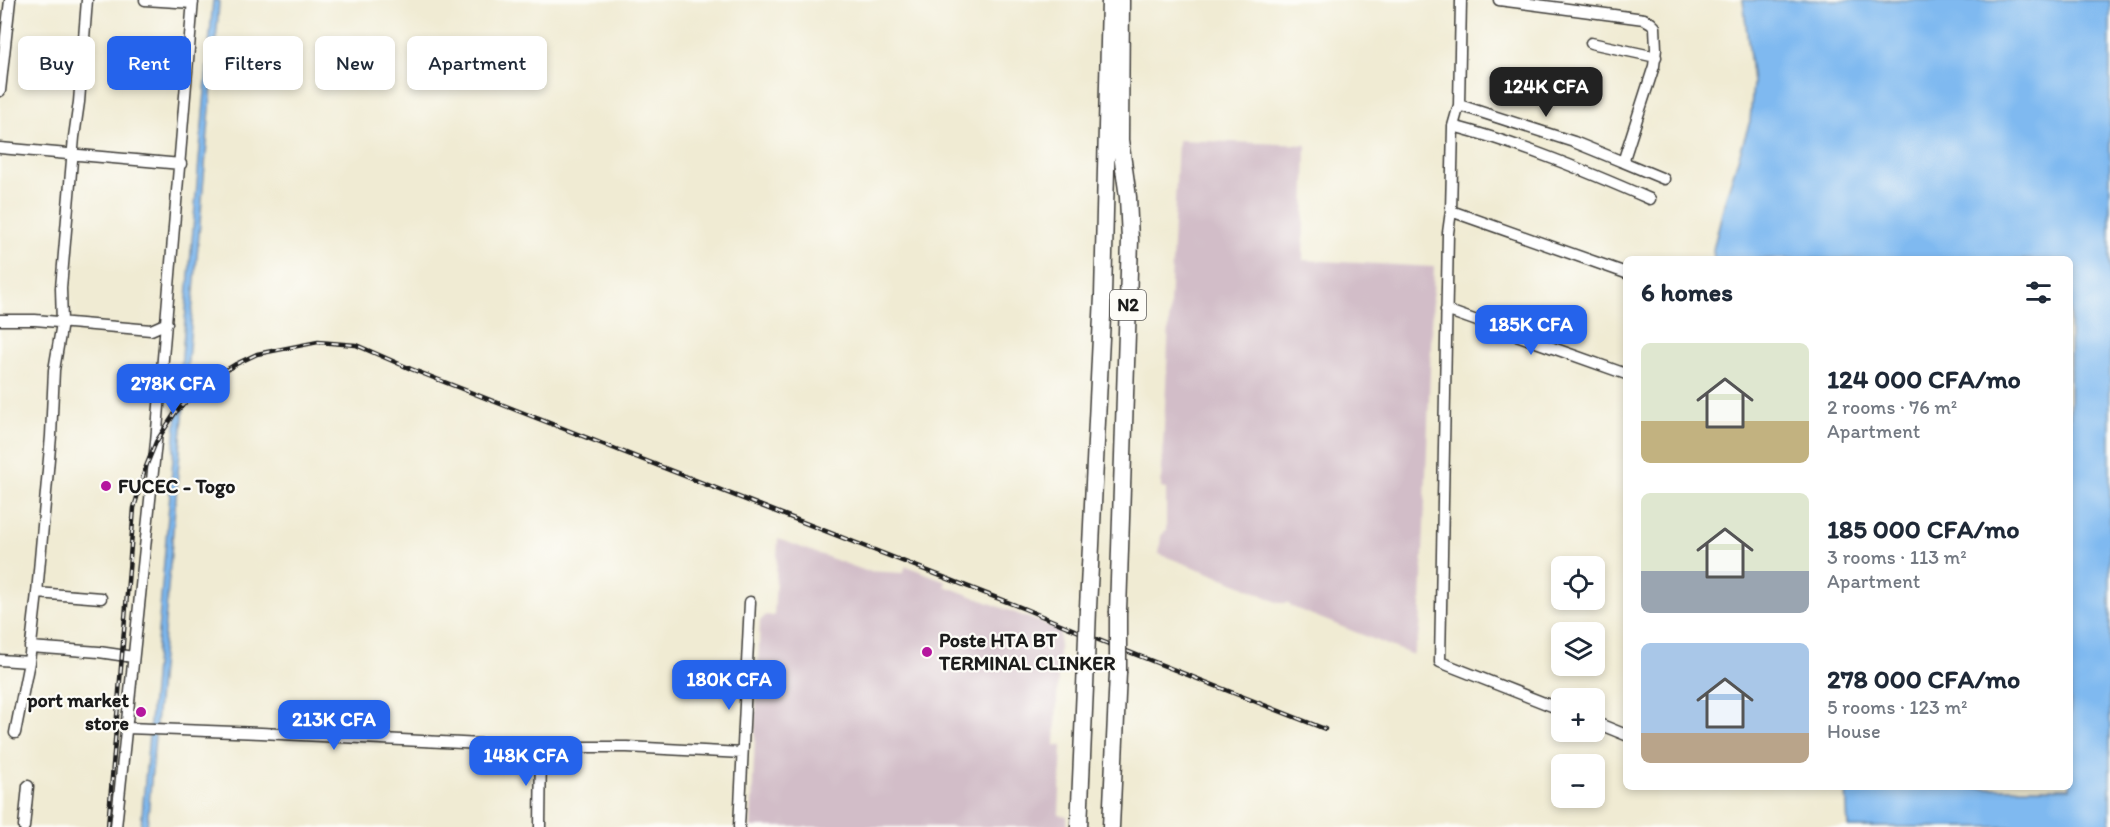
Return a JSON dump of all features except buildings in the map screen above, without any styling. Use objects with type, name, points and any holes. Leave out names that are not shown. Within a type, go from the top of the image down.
[{"type":"highway","name":"N2","points":[[1079,827],[1107,193],[1110,0]]},
{"type":"highway","name":"N2","points":[[1111,827],[1118,673],[1130,240],[1128,197],[1120,141],[1121,0]]},
{"type":"street","points":[[0,91],[10,0]]},
{"type":"street","points":[[15,733],[29,662],[38,594],[54,370],[62,323],[62,288],[73,153],[80,102],[87,0]]},
{"type":"street","points":[[116,827],[167,323],[193,1],[145,0]]},
{"type":"street","points":[[1461,0],[1459,105],[1453,126],[1451,211],[1448,233],[1440,662],[1551,706]]},
{"type":"street","points":[[1498,0],[1644,19],[1656,27],[1656,57],[1634,134],[1623,162]]},
{"type":"street","points":[[1591,43],[1656,57]]},
{"type":"street","points":[[1459,105],[1574,142],[1664,179]]},
{"type":"street","points":[[1453,126],[1485,134],[1538,153],[1650,199]]},
{"type":"street","points":[[0,148],[180,164]]},
{"type":"street","points":[[1451,211],[1623,272]]},
{"type":"street","points":[[1446,310],[1623,374]]},
{"type":"street","points":[[0,320],[34,320],[151,330],[167,323]]},
{"type":"street","points":[[38,594],[101,598]]},
{"type":"street","points":[[739,827],[750,602]]},
{"type":"street","points":[[30,646],[133,657]]},
{"type":"street","points":[[0,660],[29,662]]},
{"type":"street","points":[[1605,726],[1623,734]]},
{"type":"street","points":[[127,728],[541,747],[627,747],[742,753]]},
{"type":"street","points":[[540,827],[541,747]]},
{"type":"street","points":[[24,827],[28,786]]},
{"type":"shaded area","points":[[1178,140],[1306,145],[1303,260],[1434,267],[1420,632],[1413,655],[1292,607],[1289,603],[1279,603],[1241,585],[1159,554],[1161,536],[1166,530],[1166,489],[1161,488]]},
{"type":"shaded area","points":[[778,539],[866,571],[903,573],[906,566],[946,581],[945,586],[1060,630],[1055,745],[1062,746],[1059,815],[1067,816],[1067,827],[751,827],[760,621],[766,615],[774,616]]},
{"type":"water","points":[[213,0],[219,0],[216,36],[210,36]]},
{"type":"water","points":[[1743,0],[2110,0],[2110,827],[1848,827],[1846,790],[2073,790],[2073,256],[1714,256],[1713,250],[1725,200],[1750,121],[1753,83]]},
{"type":"water","points":[[205,90],[212,90],[147,827],[141,827]]},
{"type":"railway","points":[[108,827],[134,508],[145,469],[156,442],[175,413],[194,394],[236,364],[257,354],[318,342],[356,345],[411,369],[1325,729]]},
{"type":"place","name":"FUCEC - Togo","points":[[106,486]]},
{"type":"place","name":"Poste HTA BT TERMINAL CLINKER","points":[[927,652]]},
{"type":"place","name":"port market store","points":[[141,712]]}]
